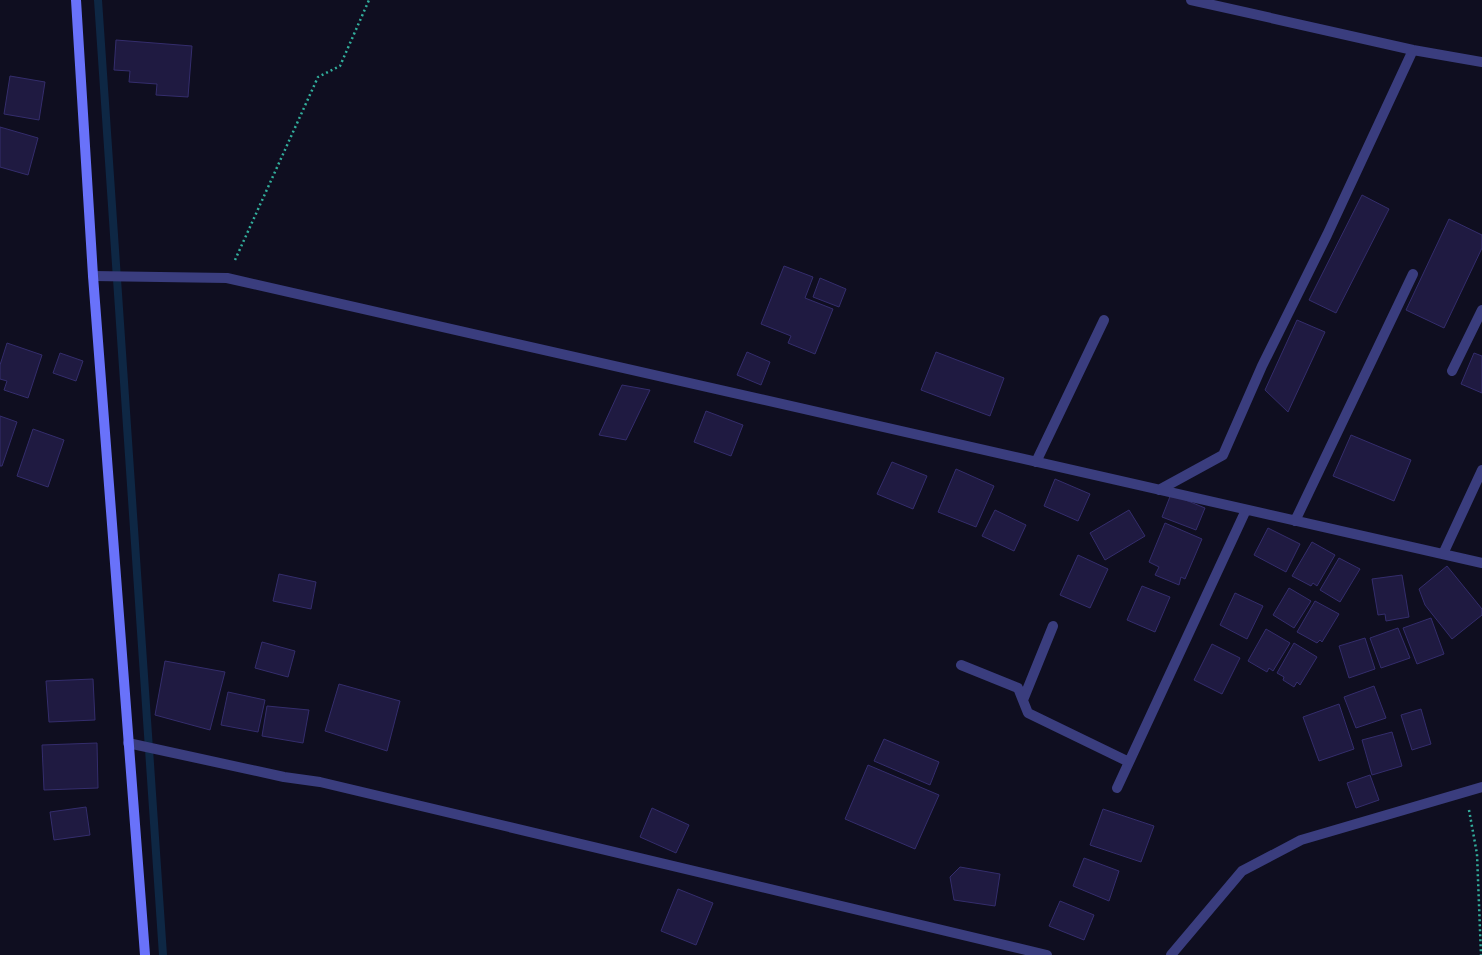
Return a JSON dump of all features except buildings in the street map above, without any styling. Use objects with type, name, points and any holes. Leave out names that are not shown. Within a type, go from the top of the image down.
[{"type":"street","points":[[76,0],[145,955]]},
{"type":"street","points":[[1192,0],[1413,50],[1482,62]]},
{"type":"street","points":[[1159,490],[1223,455],[1262,366],[1327,235],[1413,50]]},
{"type":"street","points":[[1295,521],[1412,274]]},
{"type":"street","points":[[96,276],[227,278],[1482,563]]},
{"type":"street","points":[[1452,371],[1482,310]]},
{"type":"street","points":[[1036,462],[1104,320]]},
{"type":"street","points":[[1443,554],[1482,470]]},
{"type":"street","points":[[1117,788],[1246,510]]},
{"type":"street","points":[[1023,700],[1053,626]]},
{"type":"street","points":[[961,664],[1018,688],[1028,713],[1129,762]]},
{"type":"street","points":[[130,744],[284,777],[320,782],[1047,955]]},
{"type":"street","points":[[1170,955],[1242,872],[1301,840],[1482,787]]},
{"type":"path","points":[[227,278],[318,77],[340,66],[369,0]]},
{"type":"path","points":[[1465,792],[1477,854],[1481,955]]},
{"type":"waterway","points":[[98,0],[163,955]]}]
